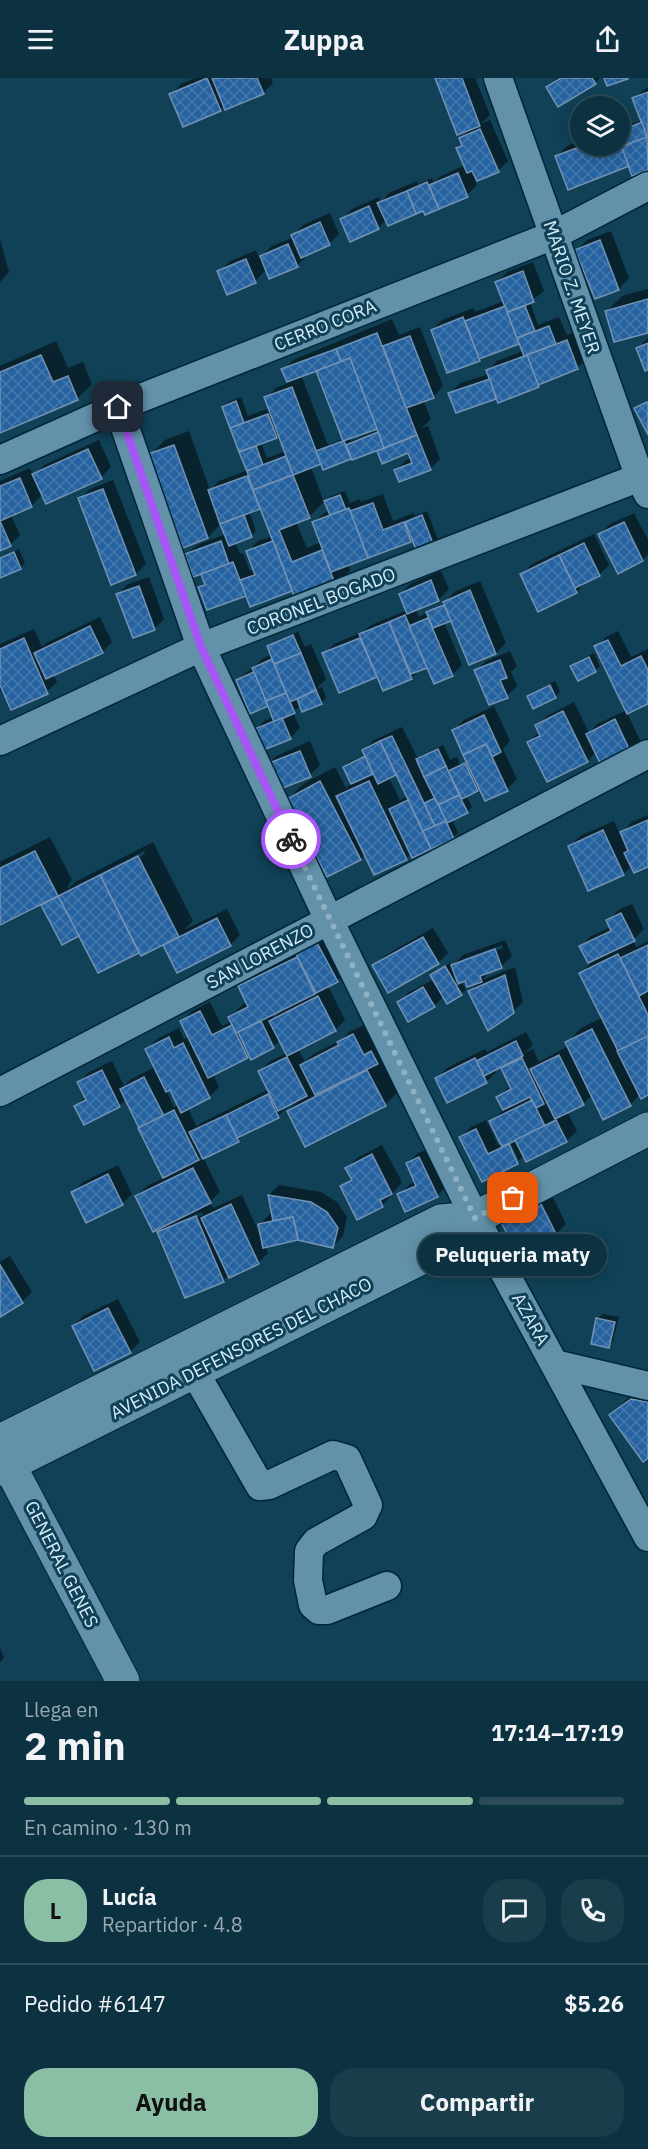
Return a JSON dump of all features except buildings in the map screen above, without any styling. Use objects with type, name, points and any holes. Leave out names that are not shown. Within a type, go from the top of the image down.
[{"type":"street","name":"MARIO Z. MEYER","points":[[498,78],[645,482]]},
{"type":"street","name":"CERRO CORA","points":[[0,460],[118,407],[554,235],[648,186]]},
{"type":"street","name":"AZARA","points":[[118,407],[201,647],[330,920],[475,1218],[648,1537]]},
{"type":"street","name":"CORONEL BOGADO","points":[[0,741],[201,647],[645,482]]},
{"type":"street","name":"SAN LORENZO","points":[[0,1092],[648,754]]},
{"type":"street","name":"AVENIDA DEFENSORES DEL CHACO","points":[[3,1456],[194,1371],[451,1243],[475,1218],[648,1129]]},
{"type":"street","name":"AVENIDA DEFENSORES DEL CHACO","points":[[3,1456],[441,1221],[475,1218]]},
{"type":"street","points":[[555,1364],[648,1386]]},
{"type":"street","points":[[194,1371],[260,1486],[269,1485],[333,1455],[347,1459],[368,1505],[363,1516],[316,1542],[309,1551],[308,1580],[313,1605],[319,1610],[327,1610],[387,1586]]},
{"type":"street","name":"GENERAL GENES","points":[[3,1456],[123,1681]]},
{"type":"way so far","points":[[291,839],[475,1218],[513,1198]]},
{"type":"place","name":"Peluqueria maty","points":[[513,1198]]},
{"type":"route","points":[[118,407],[201,647],[291,839]]}]
